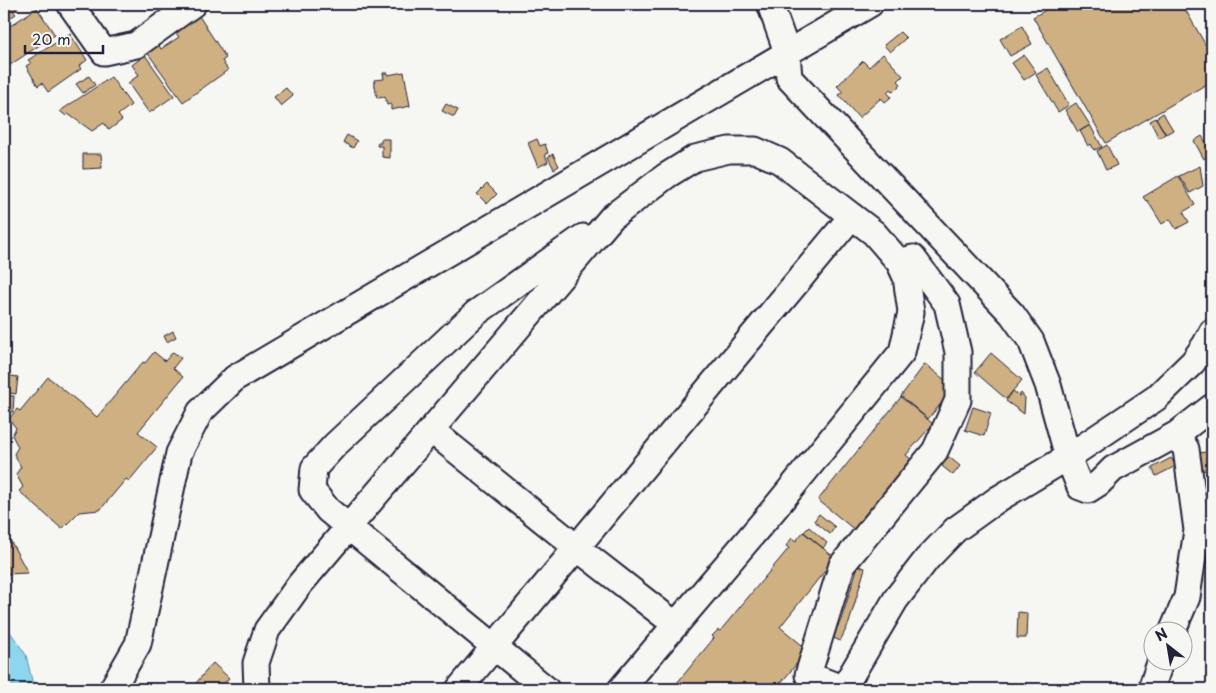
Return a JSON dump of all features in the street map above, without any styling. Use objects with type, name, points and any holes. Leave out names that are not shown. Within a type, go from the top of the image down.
[{"type":"street","points":[[70,4],[104,52],[136,46],[193,4]]},
{"type":"street","points":[[770,4],[787,52],[789,78],[1012,314],[1031,341],[1048,385],[1068,457],[1080,487],[1088,490],[1099,483],[1113,469],[1176,434],[1212,407]]},
{"type":"street","points":[[112,689],[138,644],[179,453],[200,412],[235,378],[870,4]]},
{"type":"street","points":[[546,689],[328,510],[312,490],[314,468],[335,445],[476,312],[612,217],[666,176],[695,158],[729,150],[755,150],[780,161],[874,232],[899,262],[906,278],[911,312],[902,352],[775,508],[622,689]]},
{"type":"street","points":[[459,689],[852,216]]},
{"type":"street","points":[[257,689],[256,663],[267,630],[300,584],[612,217]]},
{"type":"street","points":[[899,262],[913,258],[946,304],[958,352],[958,400],[935,451],[842,565],[808,675],[843,689],[896,599],[927,559],[955,530],[998,499],[1068,457],[1156,398],[1193,362],[1206,345],[1212,332]]},
{"type":"street","points":[[431,430],[676,625]]},
{"type":"street","points":[[1176,434],[1186,449],[1197,530],[1187,597],[1177,620]]},
{"type":"street","points":[[1151,689],[1158,670]]},
{"type":"water","points":[[4,623],[26,655],[34,689],[4,689]]},
{"type":"building","points":[[4,4],[22,4],[13,11],[16,14],[4,22]]},
{"type":"building","points":[[471,4],[494,4],[494,6],[471,8]]},
{"type":"building","points":[[1057,4],[1182,4],[1212,56],[1212,81],[1106,143],[1033,17]]},
{"type":"building","points":[[37,8],[55,35],[7,67],[4,62],[4,30]]},
{"type":"building","points":[[199,16],[226,58],[222,61],[228,70],[183,102],[147,52],[158,44],[161,49],[179,37],[175,32]]},
{"type":"building","points":[[1022,26],[1032,44],[1010,56],[1000,39]]},
{"type":"building","points":[[900,32],[906,38],[890,52],[884,45]]},
{"type":"building","points":[[70,34],[87,60],[79,66],[81,69],[48,92],[42,83],[38,86],[26,66],[31,63],[28,60]]},
{"type":"building","points":[[883,54],[903,76],[898,81],[901,84],[893,92],[890,89],[887,92],[891,97],[885,102],[881,98],[859,118],[839,95],[843,92],[837,86],[863,61],[869,67]]},
{"type":"building","points":[[145,55],[174,96],[149,113],[128,83],[139,75],[132,65]]},
{"type":"building","points":[[1024,55],[1036,72],[1024,80],[1012,63]]},
{"type":"building","points":[[1048,68],[1069,105],[1058,112],[1036,75]]},
{"type":"building","points":[[404,72],[410,106],[391,110],[391,104],[387,105],[385,97],[377,98],[374,80],[384,79],[383,73],[388,73],[388,75]]},
{"type":"building","points":[[89,76],[95,85],[83,93],[76,84]]},
{"type":"building","points":[[111,77],[131,105],[118,115],[122,120],[109,130],[104,123],[92,131],[68,114],[66,116],[60,111]]},
{"type":"building","points":[[286,88],[293,96],[281,106],[274,97]]},
{"type":"building","points":[[1076,103],[1090,125],[1078,132],[1065,110]]},
{"type":"building","points":[[446,104],[458,110],[454,117],[442,111]]},
{"type":"building","points":[[1163,113],[1173,130],[1166,134],[1156,118]]},
{"type":"building","points":[[1156,118],[1165,134],[1159,138],[1150,121]]},
{"type":"building","points":[[1090,125],[1102,147],[1094,150],[1091,144],[1088,146],[1080,131]]},
{"type":"building","points":[[347,135],[357,141],[353,148],[343,142]]},
{"type":"building","points":[[1202,136],[1212,153],[1204,159],[1194,141]]},
{"type":"building","points":[[381,139],[390,139],[390,158],[382,157],[382,146],[377,146],[378,143],[381,143]]},
{"type":"building","points":[[537,139],[540,146],[545,144],[548,153],[545,154],[548,162],[538,167],[528,143]]},
{"type":"building","points":[[1107,145],[1117,165],[1106,170],[1097,151]]},
{"type":"building","points":[[83,154],[101,154],[102,168],[83,169]]},
{"type":"building","points":[[553,154],[559,166],[554,169],[548,157]]},
{"type":"building","points":[[1200,166],[1203,186],[1190,193],[1179,176]]},
{"type":"building","points":[[1178,176],[1195,205],[1183,212],[1189,222],[1176,229],[1170,219],[1162,224],[1147,200],[1143,197]]},
{"type":"building","points":[[487,184],[497,194],[487,204],[477,194]]},
{"type":"building","points":[[173,331],[176,337],[167,342],[164,336]]},
{"type":"building","points":[[154,352],[165,361],[173,352],[181,358],[173,368],[183,377],[138,432],[157,447],[129,481],[126,479],[100,510],[79,512],[62,529],[19,491],[23,487],[16,474],[21,467],[14,454],[18,447],[12,435],[16,428],[9,419],[17,409],[20,411],[48,377],[97,417],[143,362],[145,363]]},
{"type":"building","points":[[991,353],[1022,380],[1006,399],[975,372]]},
{"type":"building","points":[[925,364],[951,385],[949,394],[928,419],[901,396]]},
{"type":"building","points":[[4,375],[18,377],[16,394],[4,392]]},
{"type":"building","points":[[1013,391],[1019,396],[1021,393],[1025,398],[1024,414],[1006,401]]},
{"type":"building","points":[[4,396],[14,396],[13,412],[4,412]]},
{"type":"building","points":[[901,397],[933,424],[906,455],[913,461],[856,531],[818,500]]},
{"type":"building","points":[[973,407],[991,413],[984,436],[965,430]]},
{"type":"building","points":[[1212,451],[1212,469],[1201,471],[1199,453]]},
{"type":"building","points":[[949,457],[960,466],[953,475],[942,466]]},
{"type":"building","points":[[1171,458],[1176,466],[1156,476],[1152,468]]},
{"type":"building","points":[[819,514],[835,527],[830,534],[814,521]]},
{"type":"building","points":[[809,527],[827,543],[823,548],[804,532]]},
{"type":"building","points":[[4,529],[28,573],[6,574],[8,578],[4,579]]},
{"type":"building","points":[[803,532],[835,558],[780,627],[808,650],[776,689],[672,689],[714,638],[712,636],[718,630],[720,631],[789,548],[786,546],[792,538],[796,541]]},
{"type":"building","points":[[858,566],[865,568],[849,623],[840,641],[832,637],[841,620]]},
{"type":"building","points":[[1018,612],[1027,613],[1026,638],[1017,638]]},
{"type":"building","points":[[213,663],[229,678],[219,689],[191,689]]}]
